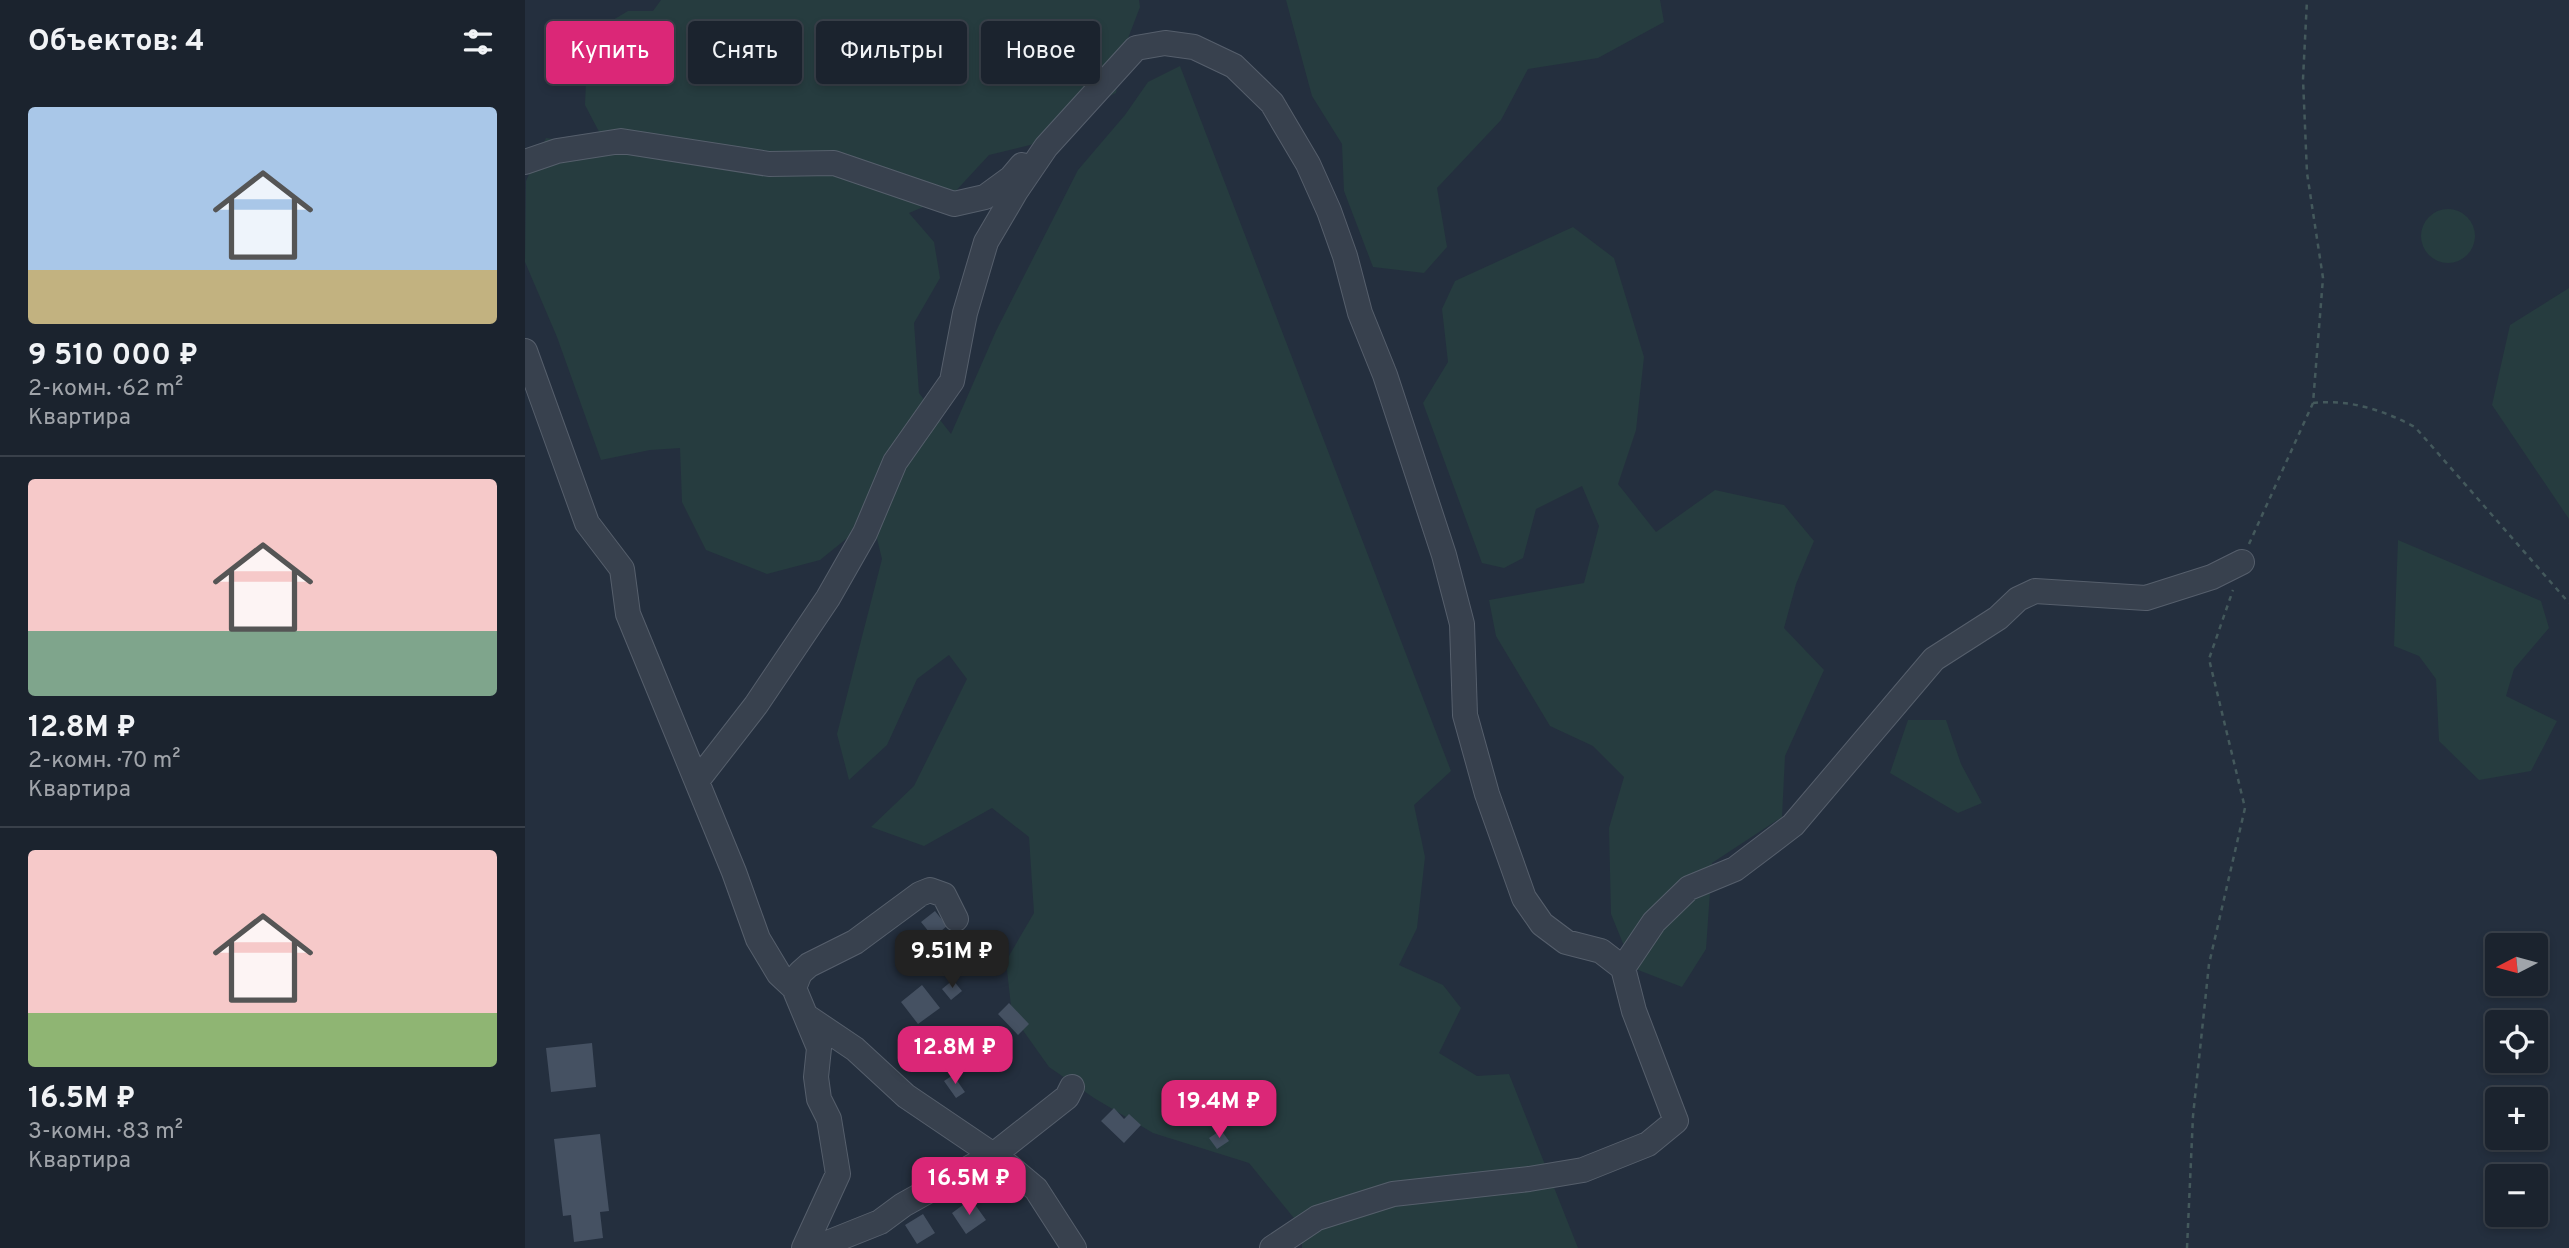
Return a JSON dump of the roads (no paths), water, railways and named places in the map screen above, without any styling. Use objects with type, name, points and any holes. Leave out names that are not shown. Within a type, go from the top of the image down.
[{"type":"lane","points":[[697,781],[756,705],[828,598],[865,533],[895,462],[952,381],[965,313],[986,242],[1016,191],[1057,136],[1136,48],[1164,43],[1194,47],[1234,66],[1272,103],[1308,164],[1345,256],[1360,313],[1419,475],[1462,624],[1465,715],[1487,794],[1524,898],[1542,924],[1566,942],[1601,951],[1623,968],[1635,1011],[1676,1121],[1649,1144],[1583,1170],[1529,1179],[1393,1194],[1317,1218],[1272,1248]]},
{"type":"lane","points":[[525,162],[557,151],[621,141],[769,164],[834,163],[954,204],[985,197],[1057,136]]},
{"type":"lane","points":[[525,351],[587,523],[622,569],[628,614],[758,939],[779,974],[794,988],[809,1018],[809,1027],[819,1048],[816,1077],[819,1099],[829,1119],[838,1174],[804,1248]]},
{"type":"lane","points":[[1623,968],[1654,922],[1689,888],[1735,869],[1793,825],[1934,659],[1998,618],[2018,599],[2035,591],[2146,598],[2212,577],[2242,562]]},
{"type":"lane","points":[[794,988],[800,974],[810,965],[855,942],[920,894],[930,890],[944,895],[956,919]]},
{"type":"lane","points":[[809,1018],[855,1049],[906,1096],[1036,1189],[1074,1248]]},
{"type":"lane","points":[[815,1248],[880,1222],[903,1205],[992,1155],[1067,1097],[1072,1087]]}]
